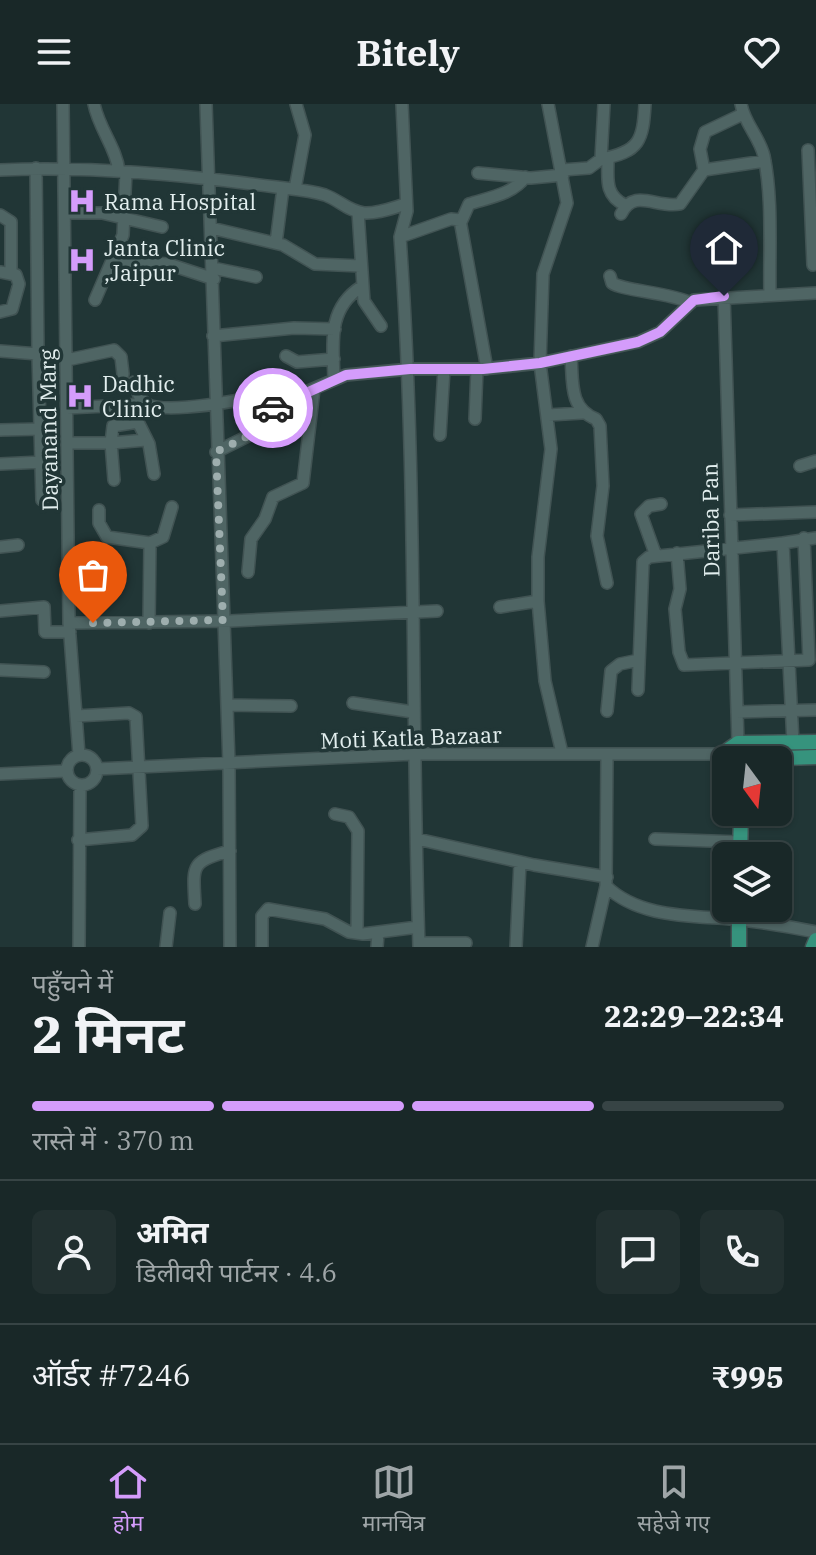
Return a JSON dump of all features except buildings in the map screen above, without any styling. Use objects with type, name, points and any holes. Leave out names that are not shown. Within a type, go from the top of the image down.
[{"type":"main road","points":[[740,746],[816,742]]},
{"type":"main road","points":[[792,758],[816,757]]},
{"type":"main road","points":[[739,922],[739,947]]},
{"type":"main road","points":[[813,947],[816,940]]},
{"type":"street","name":"Dayanand Marg","points":[[63,104],[70,628],[79,755]]},
{"type":"street","points":[[94,104],[98,124],[116,152],[122,172],[124,217],[123,235],[95,300]]},
{"type":"street","points":[[206,104],[229,764],[230,947]]},
{"type":"street","points":[[276,243],[305,135],[296,104]]},
{"type":"street","points":[[402,104],[406,204],[400,237],[410,369],[411,611],[419,945],[466,943]]},
{"type":"street","points":[[548,104],[567,203],[543,274],[540,363],[551,449],[538,557],[538,601],[545,681],[562,753]]},
{"type":"street","points":[[604,104],[609,191],[623,210],[637,199],[680,204],[704,170],[700,149],[705,132],[742,109],[759,139],[765,161],[770,295]]},
{"type":"street","points":[[478,173],[525,177],[589,168],[605,158],[635,147],[645,125],[645,104]]},
{"type":"street","points":[[808,150],[814,222],[813,265]]},
{"type":"street","points":[[704,170],[765,161]]},
{"type":"street","points":[[0,170],[65,167],[289,188],[327,196],[358,212],[379,211],[406,204]]},
{"type":"street","points":[[36,168],[42,500]]},
{"type":"street","points":[[475,419],[482,369],[461,222],[469,204],[509,191],[520,185],[525,177]]},
{"type":"street","points":[[358,212],[361,287],[364,301],[381,326]]},
{"type":"street","points":[[65,213],[102,213],[162,227]]},
{"type":"street","points":[[0,215],[10,219],[6,238],[6,273],[18,279],[17,302],[9,311],[0,312]]},
{"type":"street","points":[[400,237],[451,219],[461,222]]},
{"type":"street","points":[[211,228],[276,243],[315,264],[361,266]]},
{"type":"street","points":[[114,260],[168,264],[213,274],[256,277]]},
{"type":"street","points":[[610,276],[612,283],[620,288],[660,291],[691,303]]},
{"type":"street","points":[[334,380],[335,329],[345,297],[361,287]]},
{"type":"street","points":[[216,452],[248,436],[275,405],[346,375],[410,369],[482,369],[540,363],[638,342],[660,332],[691,303],[724,296],[816,293]]},
{"type":"street","name":"Dariba Pan","points":[[724,296],[734,662],[742,744]]},
{"type":"street","points":[[213,336],[294,328],[335,329]]},
{"type":"street","points":[[67,360],[114,350],[121,357],[123,374]]},
{"type":"street","points":[[0,351],[38,354]]},
{"type":"street","points":[[286,356],[297,362],[334,359]]},
{"type":"street","points":[[571,356],[574,398],[582,413]]},
{"type":"street","points":[[440,435],[444,369]]},
{"type":"street","points":[[134,382],[145,404]]},
{"type":"street","points":[[248,572],[248,546],[265,519],[273,497],[303,483],[314,389]]},
{"type":"street","points":[[67,408],[145,404],[216,405],[256,397]]},
{"type":"street","points":[[548,415],[582,413],[596,419],[600,426],[603,486],[597,536],[607,583]]},
{"type":"street","points":[[114,480],[113,426],[126,422],[138,422],[154,474]]},
{"type":"street","points":[[0,430],[42,429]]},
{"type":"street","points":[[68,443],[146,440]]},
{"type":"street","points":[[800,466],[816,461]]},
{"type":"street","points":[[0,464],[42,462]]},
{"type":"street","points":[[656,556],[641,514],[649,506],[661,504]]},
{"type":"street","points":[[99,510],[99,523],[107,537],[150,543],[163,537],[172,507]]},
{"type":"street","points":[[730,515],[816,512]]},
{"type":"street","points":[[638,690],[641,568],[649,557],[677,553],[731,546],[783,543],[810,538],[812,660],[690,665],[681,660],[675,609],[680,589],[677,553]]},
{"type":"street","points":[[149,623],[150,543]]},
{"type":"street","points":[[783,543],[793,743]]},
{"type":"street","points":[[0,547],[18,545]]},
{"type":"street","points":[[500,607],[538,601]]},
{"type":"street","points":[[0,611],[44,607],[45,632],[149,623],[437,611]]},
{"type":"street","points":[[607,711],[607,680],[611,671],[620,664],[639,660]]},
{"type":"street","points":[[0,670],[44,672]]},
{"type":"street","points":[[353,703],[413,712]]},
{"type":"street","points":[[227,705],[291,706]]},
{"type":"street","points":[[737,712],[816,710]]},
{"type":"street","points":[[76,716],[133,714],[138,720],[142,826],[138,832],[78,840]]},
{"type":"street","name":"Moti Katla Bazaar","points":[[97,769],[414,754],[712,757]]},
{"type":"street","points":[[592,947],[607,881],[607,754]]},
{"type":"street","points":[[79,755],[91,758],[97,769],[93,781],[80,786],[69,779],[66,771],[68,763],[79,755]]},
{"type":"street","points":[[0,774],[66,771]]},
{"type":"street","points":[[79,947],[80,786]]},
{"type":"street","points":[[335,814],[349,817],[358,831],[357,933]]},
{"type":"street","points":[[417,839],[607,881],[619,898],[679,917],[712,915]]},
{"type":"street","points":[[655,839],[712,846]]},
{"type":"street","points":[[195,904],[193,879],[197,863],[230,851]]},
{"type":"street","points":[[516,947],[520,863]]},
{"type":"street","points":[[262,947],[262,916],[268,909],[325,919],[357,933],[378,934],[418,927]]},
{"type":"street","points":[[166,947],[170,913]]},
{"type":"street","points":[[773,922],[816,932]]},
{"type":"street","points":[[377,947],[378,934]]},
{"type":"way so far","points":[[93,623],[136,625],[223,620],[216,452],[248,436],[273,408]]},
{"type":"place","name":"Rama Hospital","points":[[82,201]]},
{"type":"place","name":"Janta Clinic ,Jaipur","points":[[82,260]]},
{"type":"place","name":"Dadhic Clinic","points":[[80,396]]},
{"type":"route","points":[[273,408],[346,375],[410,369],[483,369],[540,363],[638,342],[660,332],[694,300],[724,296]]}]
